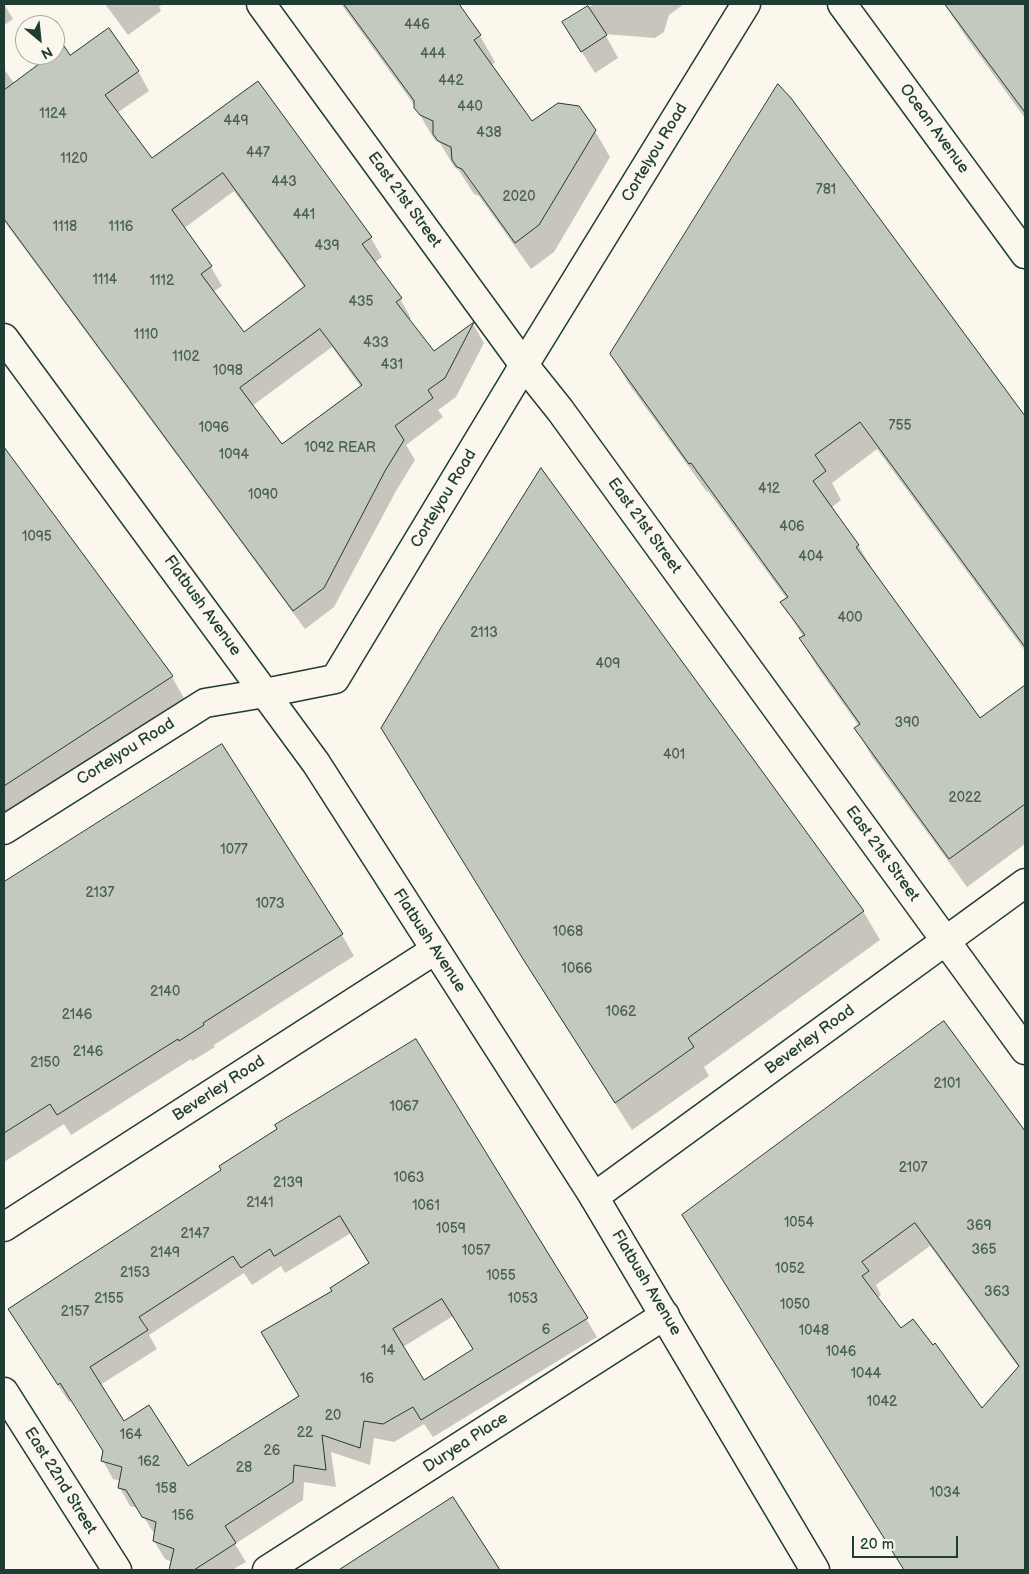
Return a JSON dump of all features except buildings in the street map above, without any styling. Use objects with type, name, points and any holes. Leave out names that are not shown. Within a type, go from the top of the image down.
[{"type":"street","name":"East 21st Street","points":[[261,4],[524,365],[566,418],[1025,1050]]},
{"type":"street","name":"Cortelyou Road","points":[[4,830],[205,702],[265,693],[334,679],[746,4]]},
{"type":"street","name":"Ocean Avenue","points":[[842,4],[1025,254]]},
{"type":"street","name":"Flatbush Avenue","points":[[4,338],[316,762],[594,1197],[815,1570]]},
{"type":"street","name":"Beverley Road","points":[[594,1197],[1025,882]]},
{"type":"street","name":"Beverley Road","points":[[4,1227],[435,950]]},
{"type":"street","name":"Duryea Place","points":[[267,1570],[665,1315]]},
{"type":"street","name":"East 22nd Street","points":[[4,1392],[117,1570]]}]
